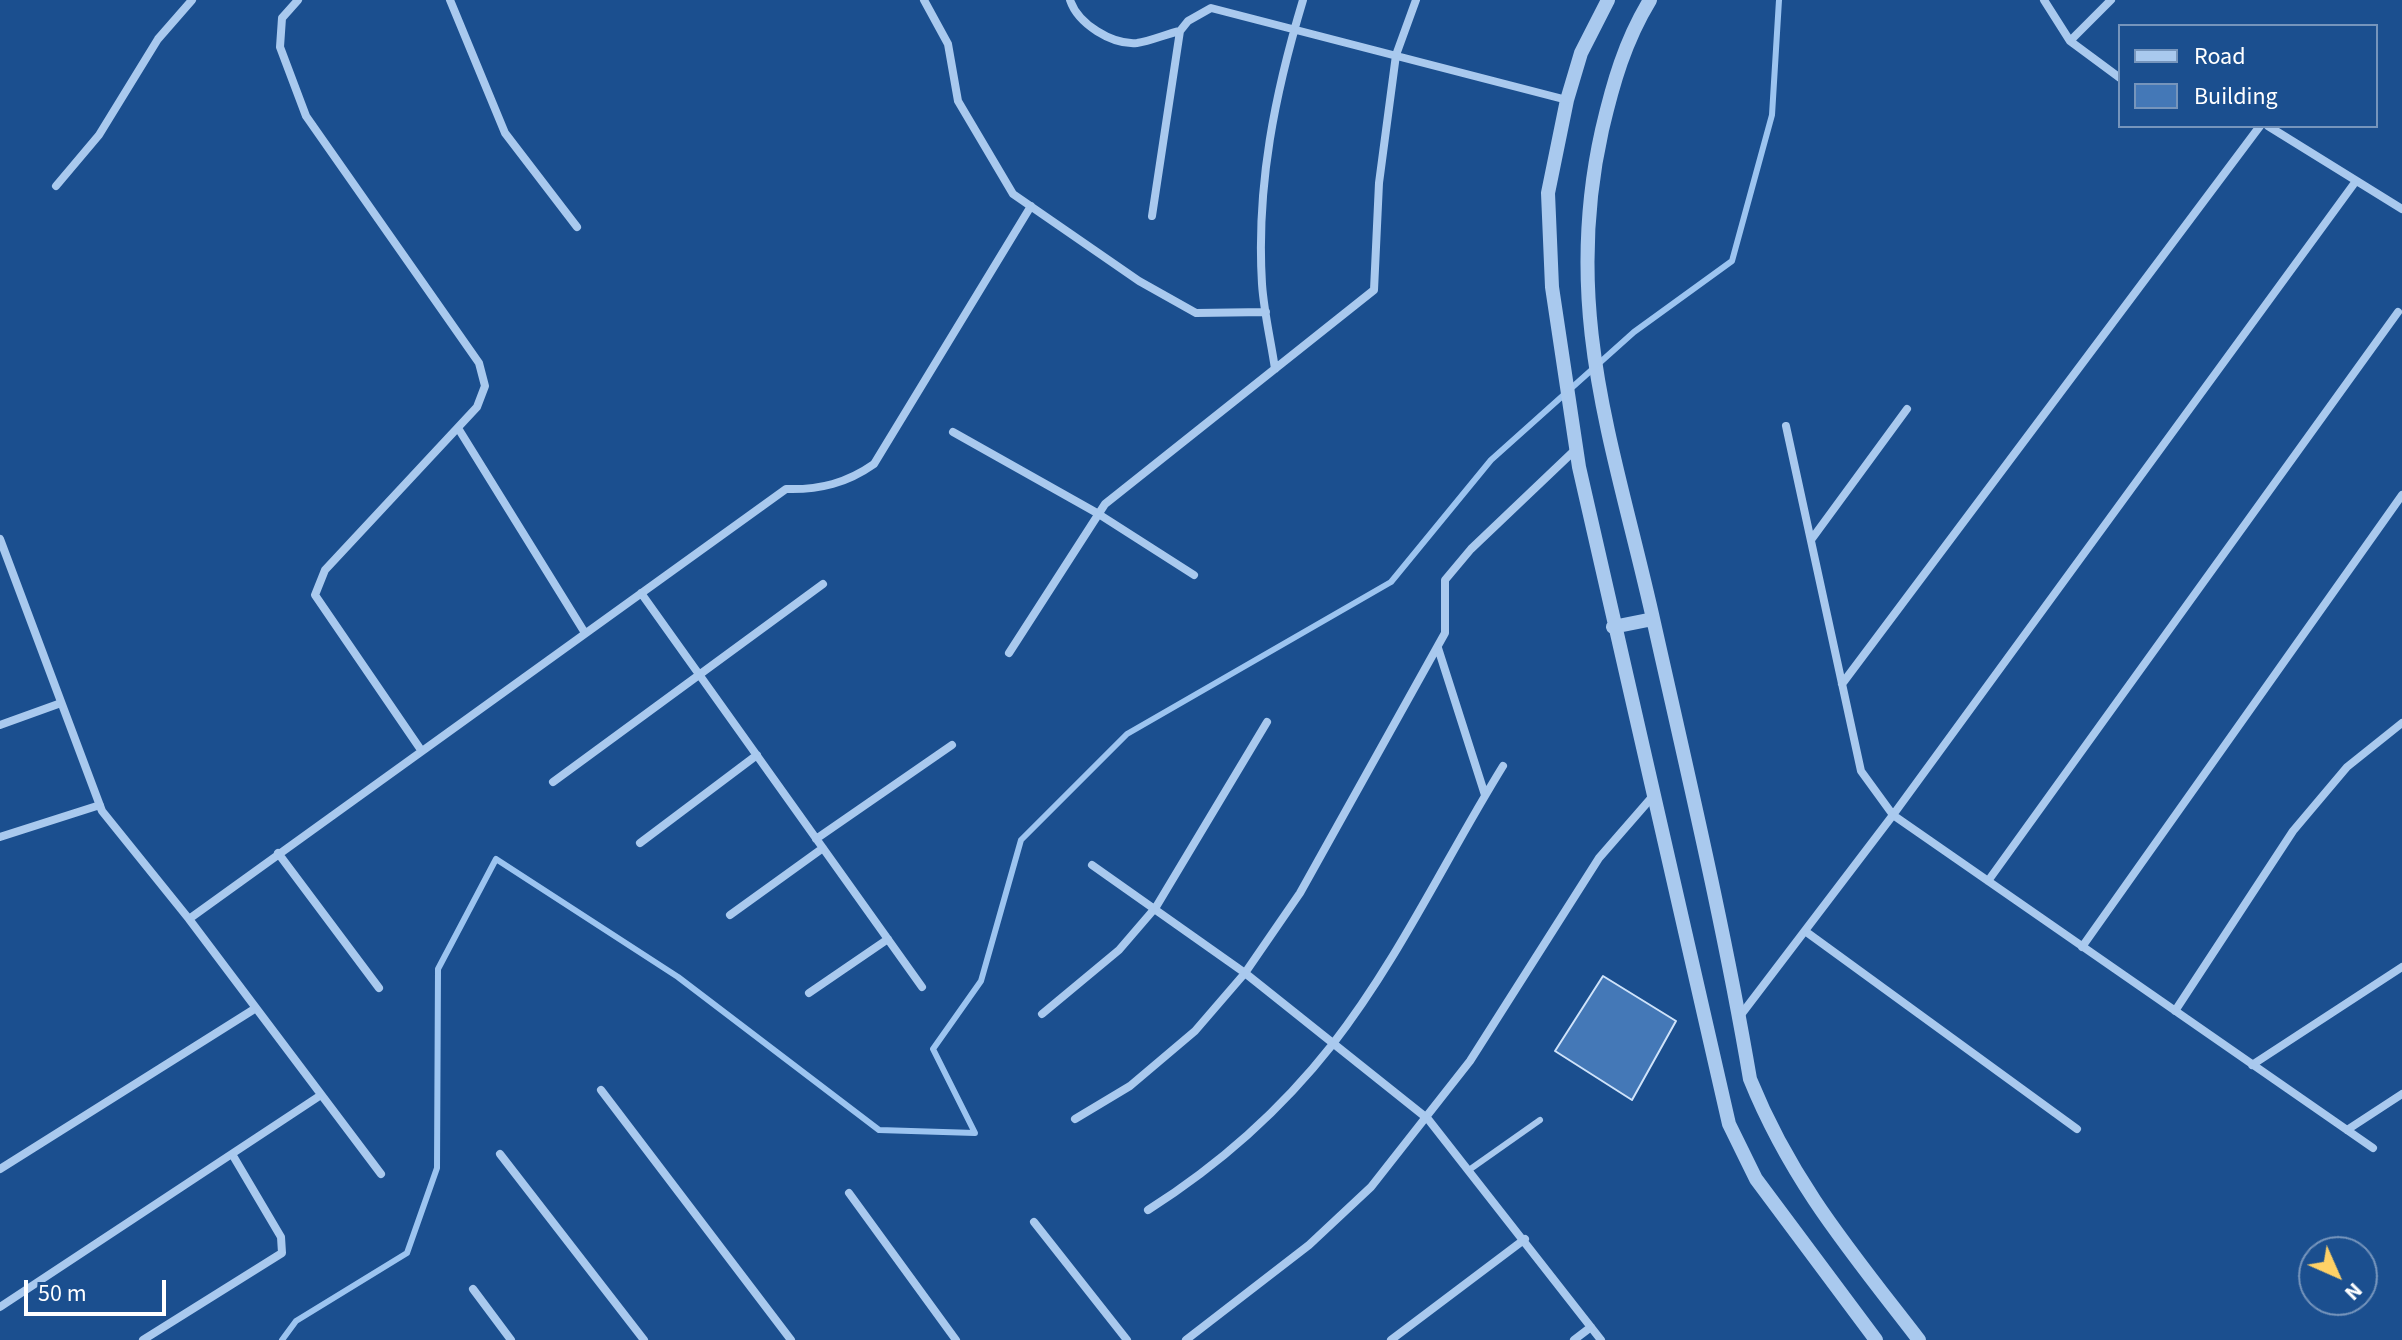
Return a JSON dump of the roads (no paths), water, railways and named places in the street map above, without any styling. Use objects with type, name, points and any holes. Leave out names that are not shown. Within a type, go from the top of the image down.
[{"type":"street","points":[[56,186],[99,135],[158,39],[192,0]]},
{"type":"street","points":[[298,0],[282,18],[280,47],[306,116],[479,363],[485,386],[477,407],[325,570],[315,595],[421,750]]},
{"type":"street","points":[[450,0],[505,133],[577,227]]},
{"type":"street","points":[[924,0],[948,44],[958,101],[1013,194],[1139,281],[1196,313],[1266,312]]},
{"type":"street","points":[[1070,0],[1087,24],[1112,39],[1135,43],[1180,31]]},
{"type":"street","points":[[1275,369],[1262,285],[1266,146],[1281,74],[1303,0]]},
{"type":"street","points":[[1009,653],[1097,513],[1374,290],[1379,183],[1396,55],[1416,0]]},
{"type":"street","points":[[1608,0],[1581,53],[1567,100],[1548,193],[1552,287],[1576,449],[1613,627],[1729,1124],[1756,1179],[1876,1340]]},
{"type":"street","points":[[1650,0],[1632,30],[1612,85],[1595,162],[1586,225],[1586,287],[1600,400],[1653,619],[1750,1079],[1771,1131],[1810,1198],[1919,1340]]},
{"type":"street","points":[[2044,0],[2070,41],[2118,77]]},
{"type":"street","points":[[2070,41],[2111,0]]},
{"type":"street","points":[[1152,216],[1180,31],[1188,21],[1211,8],[1567,100]]},
{"type":"street","points":[[1842,684],[2259,128]]},
{"type":"street","points":[[2271,128],[2402,209]]},
{"type":"street","points":[[1739,1016],[1893,815],[2356,181]]},
{"type":"street","points":[[189,919],[786,489],[812,490],[852,479],[874,464],[1031,206]]},
{"type":"street","points":[[1988,881],[2398,312]]},
{"type":"street","points":[[1811,540],[1907,409]]},
{"type":"street","points":[[1786,426],[1861,771],[1893,815],[2373,1148]]},
{"type":"street","points":[[458,428],[585,633]]},
{"type":"street","points":[[953,432],[1097,513],[1194,575]]},
{"type":"street","points":[[1075,1119],[1130,1086],[1195,1031],[1245,973],[1300,893],[1438,648],[1445,633],[1445,580],[1471,549],[1576,449]]},
{"type":"street","points":[[2082,947],[2402,495]]},
{"type":"street","points":[[0,539],[100,805],[381,1174]]},
{"type":"street","points":[[553,782],[823,584]]},
{"type":"street","points":[[641,593],[922,987]]},
{"type":"street","points":[[1613,627],[1653,619]]},
{"type":"street","points":[[1438,648],[1485,795]]},
{"type":"street","points":[[0,725],[61,703]]},
{"type":"street","points":[[1042,1014],[1119,950],[1156,907],[1267,722]]},
{"type":"street","points":[[2175,1011],[2293,831],[2347,767],[2402,723]]},
{"type":"street","points":[[816,839],[952,745]]},
{"type":"street","points":[[640,843],[757,755]]},
{"type":"street","points":[[1148,1210],[1202,1176],[1273,1112],[1332,1044],[1381,972],[1503,766]]},
{"type":"street","points":[[1186,1340],[1309,1245],[1371,1187],[1428,1119],[1529,973],[1599,858],[1653,796]]},
{"type":"street","points":[[0,837],[100,805]]},
{"type":"street","points":[[730,915],[823,848]]},
{"type":"street","points":[[278,853],[379,988]]},
{"type":"street","points":[[1092,865],[1156,907],[1245,973],[1428,1119],[1525,1239],[1601,1340]]},
{"type":"street","points":[[1805,931],[2077,1129]]},
{"type":"street","points":[[809,993],[888,939]]},
{"type":"street","points":[[2252,1065],[2402,967]]},
{"type":"street","points":[[0,1169],[256,1008]]},
{"type":"street","points":[[601,1090],[791,1340]]},
{"type":"street","points":[[2347,1130],[2402,1094]]},
{"type":"street","points":[[0,1307],[321,1095]]},
{"type":"street","points":[[143,1340],[282,1253],[281,1237],[232,1154]]},
{"type":"street","points":[[500,1154],[644,1340]]},
{"type":"street","points":[[849,1193],[956,1340]]},
{"type":"street","points":[[1034,1222],[1127,1340]]},
{"type":"street","points":[[1391,1340],[1525,1239]]},
{"type":"street","points":[[473,1289],[511,1340]]},
{"type":"street","points":[[1574,1340],[1591,1327]]},
{"type":"lane","points":[[1469,1170],[1540,1120]]},
{"type":"waterway","points":[[282,1340],[296,1321],[407,1253],[437,1168],[438,969],[496,859],[678,977],[879,1130],[975,1133],[933,1049],[981,981],[1021,840],[1127,734],[1391,582],[1491,460],[1634,332],[1732,261],[1772,115],[1779,0]]}]
